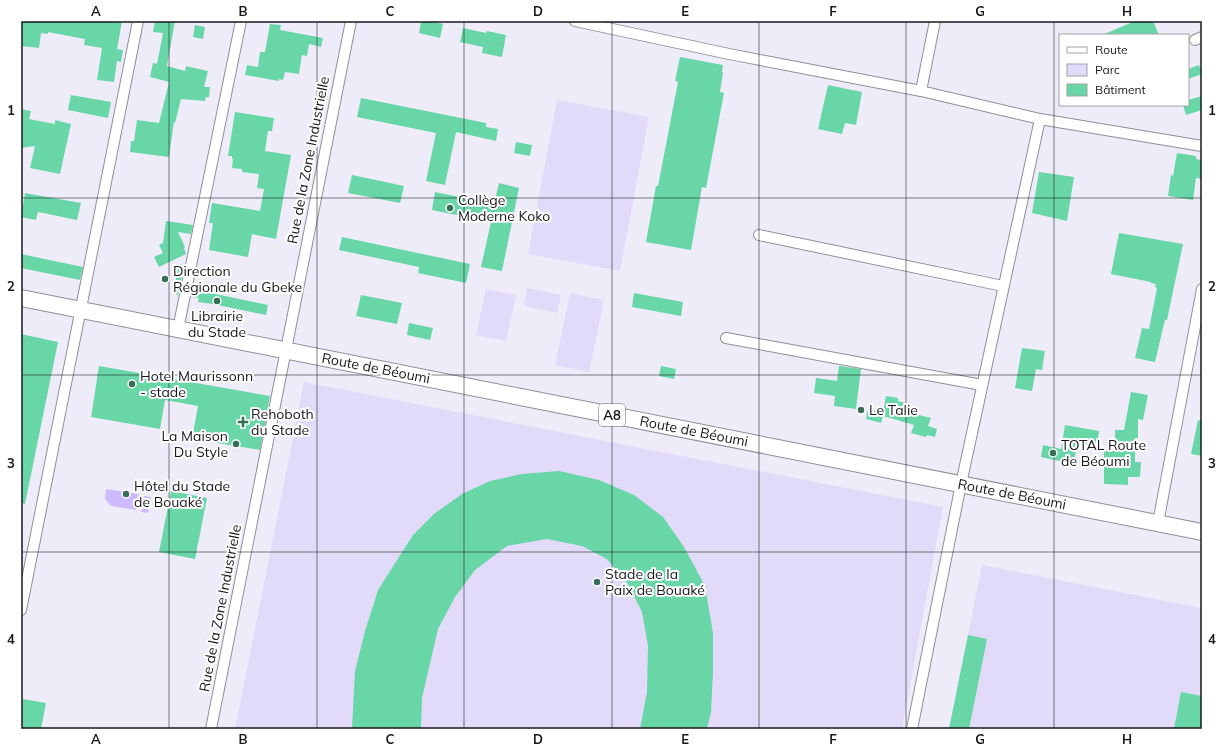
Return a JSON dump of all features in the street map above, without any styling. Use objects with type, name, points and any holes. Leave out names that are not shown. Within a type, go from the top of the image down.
[{"type":"main road","name":"Route de Béoumi","points":[[21,298],[1202,532]]},
{"type":"street","points":[[21,610],[138,21]]},
{"type":"street","points":[[178,329],[241,21]]},
{"type":"street","name":"Rue de la Zone Industrielle","points":[[211,729],[351,21]]},
{"type":"street","points":[[574,21],[729,54],[921,91],[1040,119],[1202,146]]},
{"type":"street","points":[[921,91],[935,21]]},
{"type":"street","points":[[912,729],[961,484],[1040,119]]},
{"type":"street","points":[[759,236],[1003,286]]},
{"type":"street","points":[[1158,523],[1202,289]]},
{"type":"street","points":[[726,338],[982,385]]},
{"type":"green space","points":[[557,100],[649,117],[620,271],[528,254]]},
{"type":"green space","points":[[527,288],[561,295],[557,313],[524,306]]},
{"type":"green space","points":[[486,289],[516,295],[506,341],[476,335]]},
{"type":"green space","points":[[570,293],[604,300],[589,372],[555,365]]},
{"type":"green space","name":"Stade de la Paix de Bouaké","points":[[304,382],[943,507],[902,729],[235,729]]},
{"type":"green space","points":[[982,565],[1202,608],[1202,729],[949,729]]},
{"type":"shaded area","points":[[106,489],[139,494],[136,510],[111,506],[105,499]]},
{"type":"shaded area","points":[[144,496],[151,497],[148,513],[141,512]]},
{"type":"building","points":[[21,21],[122,21],[117,49],[123,50],[121,62],[117,61],[114,82],[97,80],[102,48],[84,45],[85,39],[48,32],[48,34],[41,33],[39,48],[21,46]]},
{"type":"building","points":[[155,21],[175,21],[167,66],[185,71],[186,66],[208,71],[204,87],[210,87],[209,97],[206,97],[205,101],[181,99],[175,123],[174,122],[169,157],[130,152],[131,141],[134,141],[137,120],[159,123],[169,82],[150,77],[153,63],[157,64],[163,33],[153,32]]},
{"type":"building","points":[[421,21],[443,24],[440,38],[419,33]]},
{"type":"building","points":[[1135,21],[1153,21],[1159,34],[1104,34]]},
{"type":"building","points":[[270,24],[281,25],[280,30],[323,38],[321,47],[309,44],[307,56],[302,55],[299,74],[285,72],[283,80],[279,79],[279,81],[245,75],[247,65],[258,67],[260,52],[265,52]]},
{"type":"building","points":[[195,25],[205,27],[203,39],[193,37]]},
{"type":"building","points":[[463,28],[486,33],[487,31],[506,35],[502,57],[482,53],[483,47],[460,42]]},
{"type":"building","points":[[680,57],[723,65],[720,92],[724,93],[706,188],[702,187],[691,250],[646,242],[678,82],[675,81]]},
{"type":"building","points":[[1199,65],[1202,74],[1189,79],[1189,69]]},
{"type":"building","points":[[828,85],[862,92],[856,125],[845,123],[842,134],[818,129]]},
{"type":"building","points":[[71,95],[111,102],[108,118],[68,110]]},
{"type":"building","points":[[1202,96],[1202,110],[1186,115],[1183,106],[1189,106],[1189,100]]},
{"type":"building","points":[[361,98],[486,123],[486,127],[498,129],[496,141],[456,132],[445,185],[426,181],[436,133],[357,117]]},
{"type":"building","points":[[21,109],[31,111],[29,119],[55,124],[55,120],[71,124],[60,174],[30,168],[35,146],[21,148]]},
{"type":"building","points":[[235,112],[274,118],[272,131],[268,131],[265,151],[291,155],[276,239],[252,234],[248,257],[209,250],[213,223],[209,223],[212,203],[260,211],[264,189],[257,188],[259,174],[242,172],[242,169],[232,168],[232,156],[228,156]]},
{"type":"building","points":[[516,142],[532,145],[530,156],[514,153]]},
{"type":"building","points":[[1177,153],[1196,156],[1196,159],[1201,160],[1202,179],[1196,178],[1193,200],[1168,196],[1171,175],[1173,176]]},
{"type":"building","points":[[1039,172],[1074,177],[1067,221],[1032,213]]},
{"type":"building","points":[[352,175],[404,186],[400,203],[348,193]]},
{"type":"building","points":[[499,183],[519,188],[502,271],[481,267],[491,222],[432,210],[435,192],[494,204]]},
{"type":"building","points":[[25,193],[81,203],[77,220],[38,212],[36,220],[21,217]]},
{"type":"building","points":[[166,221],[193,225],[191,234],[178,232],[185,247],[186,254],[159,267],[154,257],[163,253],[159,245],[163,243]]},
{"type":"building","points":[[1119,233],[1183,244],[1167,320],[1165,320],[1155,362],[1135,358],[1142,328],[1149,329],[1157,288],[1155,287],[1156,284],[1111,274]]},
{"type":"building","points":[[342,237],[470,264],[466,283],[418,273],[419,267],[339,250]]},
{"type":"building","points":[[21,254],[83,267],[80,280],[21,268]]},
{"type":"building","points":[[178,264],[184,265],[178,295],[174,294]]},
{"type":"building","points":[[193,287],[206,289],[206,292],[268,305],[266,315],[198,302],[199,298],[191,297]]},
{"type":"building","points":[[634,293],[683,302],[681,316],[632,307]]},
{"type":"building","points":[[361,295],[402,303],[397,324],[356,316]]},
{"type":"building","points":[[409,323],[433,328],[430,340],[407,335]]},
{"type":"building","points":[[21,334],[58,342],[25,504],[21,503]]},
{"type":"building","points":[[1022,348],[1045,351],[1042,370],[1036,369],[1032,391],[1015,388]]},
{"type":"building","points":[[99,366],[270,396],[260,450],[192,439],[198,406],[165,400],[160,429],[91,417]]},
{"type":"building","points":[[661,366],[676,369],[674,379],[659,376]]},
{"type":"building","points":[[839,366],[861,369],[856,409],[834,406],[835,396],[814,393],[816,378],[837,381]]},
{"type":"building","points":[[1131,392],[1148,395],[1143,420],[1138,419],[1138,438],[1135,438],[1135,462],[1141,462],[1140,477],[1128,477],[1128,485],[1104,484],[1104,451],[1115,451],[1115,430],[1124,430]]},
{"type":"building","points":[[886,396],[898,398],[898,401],[909,404],[907,412],[931,418],[928,426],[937,429],[935,437],[927,435],[926,437],[911,433],[914,425],[883,416],[881,423],[866,419],[868,409],[883,413]]},
{"type":"building","points":[[1198,420],[1202,421],[1202,456],[1191,454]]},
{"type":"building","points":[[1065,425],[1099,431],[1097,446],[1078,443],[1073,464],[1041,457],[1043,445],[1061,449]]},
{"type":"building","points":[[559,471],[599,480],[634,495],[663,517],[684,547],[705,586],[713,633],[711,712],[707,729],[640,729],[647,692],[648,646],[642,612],[628,584],[607,559],[582,546],[547,539],[507,546],[475,570],[455,597],[438,629],[422,698],[421,729],[352,729],[355,671],[365,631],[378,590],[413,535],[434,514],[462,494],[490,481],[522,474]]},
{"type":"building","points":[[171,491],[207,498],[195,559],[159,552]]},
{"type":"building","points":[[968,635],[987,639],[969,729],[949,729]]},
{"type":"building","points":[[1181,692],[1202,696],[1202,729],[1174,729]]},
{"type":"building","points":[[23,699],[46,703],[41,729],[22,729],[23,723],[21,722],[21,710]]},
{"type":"place","name":"Collège Moderne Koko","points":[[450,208]]},
{"type":"place","name":"Direction Régionale du Gbeke","points":[[165,279]]},
{"type":"place","name":"Librairie du Stade","points":[[217,301]]},
{"type":"place","name":"Hotel Maurissonn - stade","points":[[132,384]]},
{"type":"place","name":"Le Talie","points":[[861,410]]},
{"type":"place","name":"Rehoboth du Stade","points":[[243,422]]},
{"type":"place","name":"La Maison Du Style","points":[[236,444]]},
{"type":"place","name":"TOTAL Route de Béoumi","points":[[1053,453]]},
{"type":"place","name":"Hôtel du Stade de Bouaké","points":[[126,494]]},
{"type":"place","name":"Stade de la Paix de Bouaké","points":[[597,582]]}]
